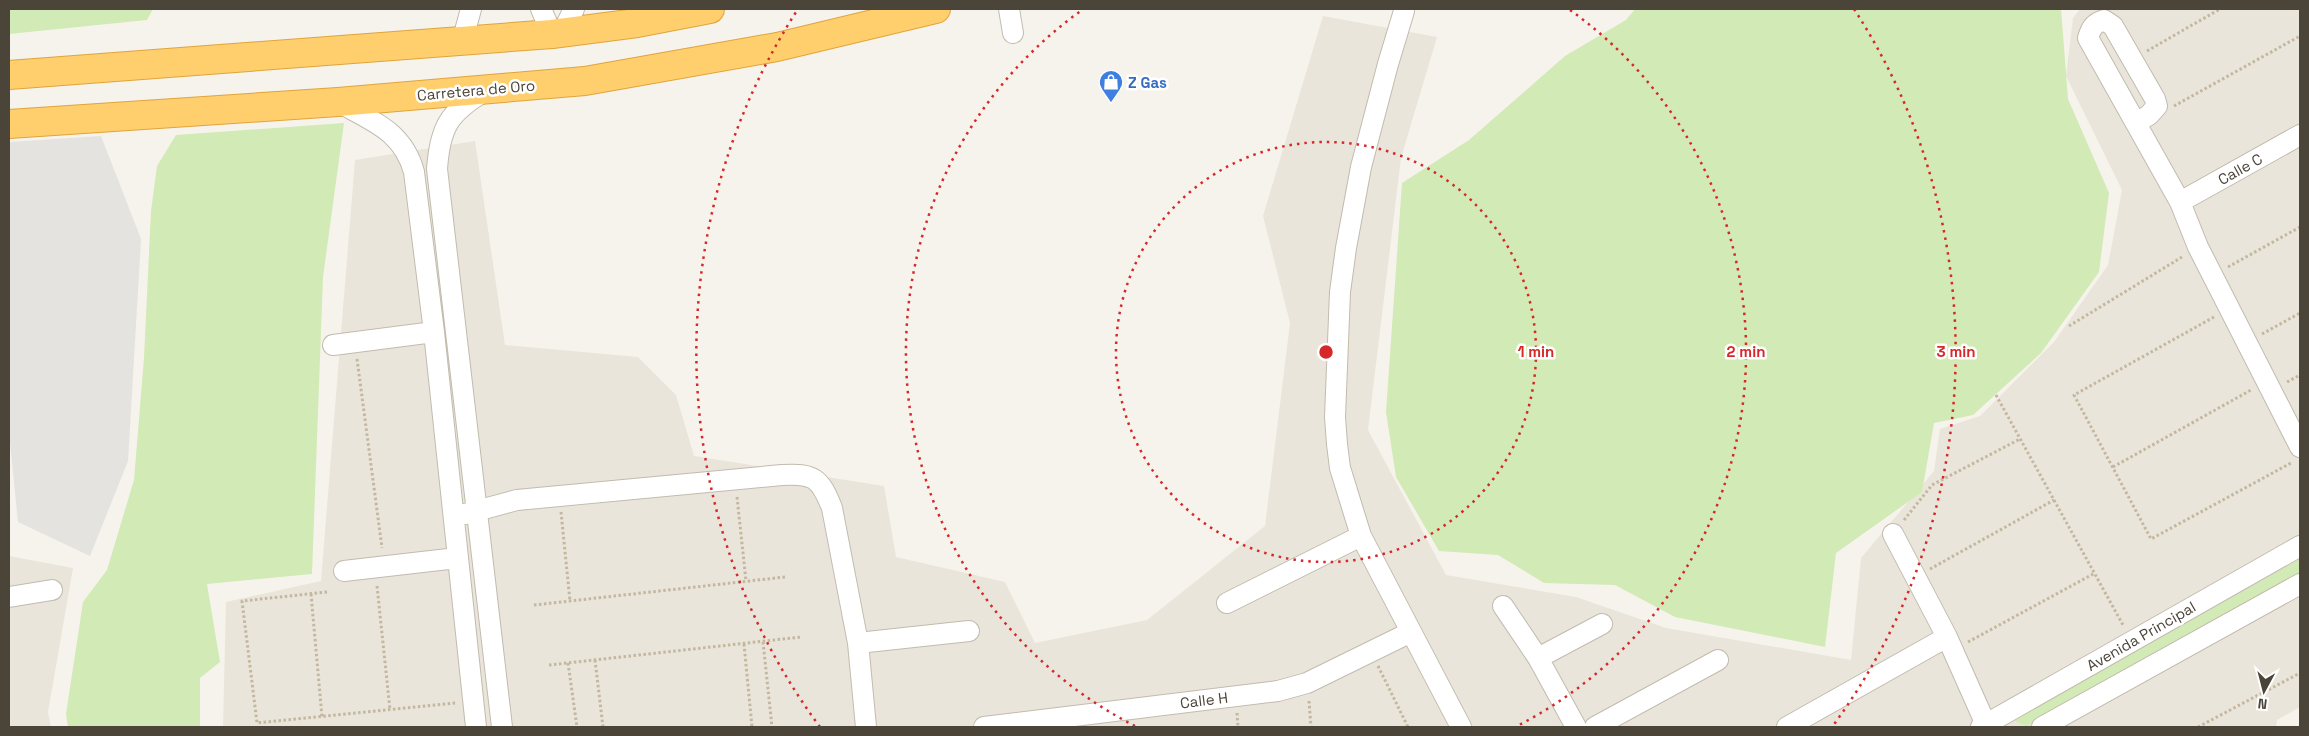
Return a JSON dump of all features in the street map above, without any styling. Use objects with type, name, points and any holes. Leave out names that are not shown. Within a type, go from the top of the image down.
[{"type":"highway","points":[[9,76],[462,42],[557,33],[638,16],[710,9]]},
{"type":"highway","name":"Carretera de Oro","points":[[9,124],[338,102],[585,81],[758,50],[936,9]]},
{"type":"street","points":[[462,42],[472,9]]},
{"type":"street","points":[[541,9],[557,33],[574,9]]},
{"type":"street","points":[[1009,9],[1013,33]]},
{"type":"street","points":[[1404,12],[1388,64],[1361,168],[1340,292],[1335,417],[1337,444],[1340,468],[1361,536],[1460,727]]},
{"type":"street","points":[[2142,119],[2156,106],[2154,99],[2113,26],[2104,20],[2097,22],[2090,30],[2088,38],[2142,119],[2180,202],[2198,247],[2266,381],[2296,455]]},
{"type":"street","points":[[487,90],[464,104],[447,122],[438,145],[436,169],[502,727]]},
{"type":"street","points":[[338,102],[390,131],[410,157],[414,172],[434,332],[476,727]]},
{"type":"street","name":"Calle C","points":[[2180,202],[2300,136]]},
{"type":"street","points":[[334,345],[434,332]]},
{"type":"street","points":[[453,516],[476,512],[517,500],[802,474],[816,478],[825,489],[832,508],[858,644],[866,727]]},
{"type":"street","points":[[1893,534],[1950,643],[1985,726]]},
{"type":"street","points":[[1227,603],[1361,536]]},
{"type":"street","name":"Avenida Principal","points":[[1985,726],[2300,546]]},
{"type":"street","points":[[344,571],[457,558]]},
{"type":"street","name":"Avenida Principal","points":[[2042,727],[2300,584]]},
{"type":"street","points":[[9,597],[52,590]]},
{"type":"street","points":[[1503,606],[1538,658],[1576,727]]},
{"type":"street","points":[[1538,658],[1602,624]]},
{"type":"street","points":[[858,644],[969,631]]},
{"type":"street","name":"Calle H","points":[[984,727],[1278,691],[1307,683],[1411,632]]},
{"type":"street","points":[[1787,727],[1950,643]]},
{"type":"street","points":[[1596,727],[1718,660]]},
{"type":"path","points":[[2132,59],[2220,9]]},
{"type":"path","points":[[2142,119],[2167,110],[2300,36]]},
{"type":"path","points":[[2212,276],[2300,228]]},
{"type":"path","points":[[2069,326],[2198,247]]},
{"type":"path","points":[[2229,309],[2074,394],[2151,539],[2296,455]]},
{"type":"path","points":[[2247,343],[2300,313]]},
{"type":"path","points":[[355,342],[380,567],[390,710]]},
{"type":"path","points":[[2113,467],[2266,381]]},
{"type":"path","points":[[1996,395],[2132,641]]},
{"type":"path","points":[[1893,534],[1932,485],[2020,438]]},
{"type":"path","points":[[735,479],[746,581]]},
{"type":"path","points":[[559,496],[570,601]]},
{"type":"path","points":[[1916,577],[2054,500]]},
{"type":"path","points":[[1950,643],[2095,573]]},
{"type":"path","points":[[534,605],[785,577]]},
{"type":"path","points":[[326,592],[242,601],[256,723],[474,701]]},
{"type":"path","points":[[311,594],[322,716]]},
{"type":"path","points":[[549,666],[801,637]]},
{"type":"path","points":[[763,642],[772,727]]},
{"type":"path","points":[[744,644],[752,727]]},
{"type":"path","points":[[1371,652],[1408,727]]},
{"type":"path","points":[[595,660],[602,727]]},
{"type":"path","points":[[568,663],[577,727]]},
{"type":"path","points":[[2198,727],[2300,673]]},
{"type":"path","points":[[1307,683],[1311,727]]},
{"type":"shaded area","points":[[2080,9],[2300,9],[2300,707],[2277,720],[2276,727],[223,727],[226,602],[321,581],[355,160],[475,141],[505,345],[638,357],[676,395],[694,456],[884,486],[896,557],[1005,582],[1035,643],[1147,620],[1265,526],[1290,323],[1263,216],[1323,16],[1437,37],[1401,158],[1368,430],[1446,575],[1576,597],[1666,628],[1851,660],[1861,558],[1934,471],[1940,429],[1980,416],[2054,342],[2108,265],[2122,190],[2066,76],[2073,18]]},
{"type":"shaded area","points":[[101,136],[141,239],[128,461],[90,556],[18,522],[9,433],[9,142]]},
{"type":"shaded area","points":[[9,556],[73,568],[48,712],[51,727],[9,727]]},
{"type":"green space","points":[[9,9],[153,9],[147,20],[9,34]]},
{"type":"green space","points":[[1635,9],[2061,9],[2068,99],[2109,193],[2099,272],[2041,353],[1973,415],[1934,423],[1922,492],[1836,553],[1825,647],[1675,617],[1615,585],[1544,583],[1498,555],[1439,551],[1396,477],[1386,412],[1402,183],[1469,140],[1565,56],[1626,20]]},
{"type":"green space","points":[[344,123],[323,277],[312,574],[207,584],[220,662],[200,678],[200,727],[68,727],[66,714],[83,602],[107,570],[134,480],[144,358],[151,211],[157,166],[176,135]]},
{"type":"green space","points":[[2300,559],[2300,574],[2042,718],[2026,726],[2015,721],[2014,718]]},
{"type":"place","name":"Z Gas","points":[[1111,103]]}]
